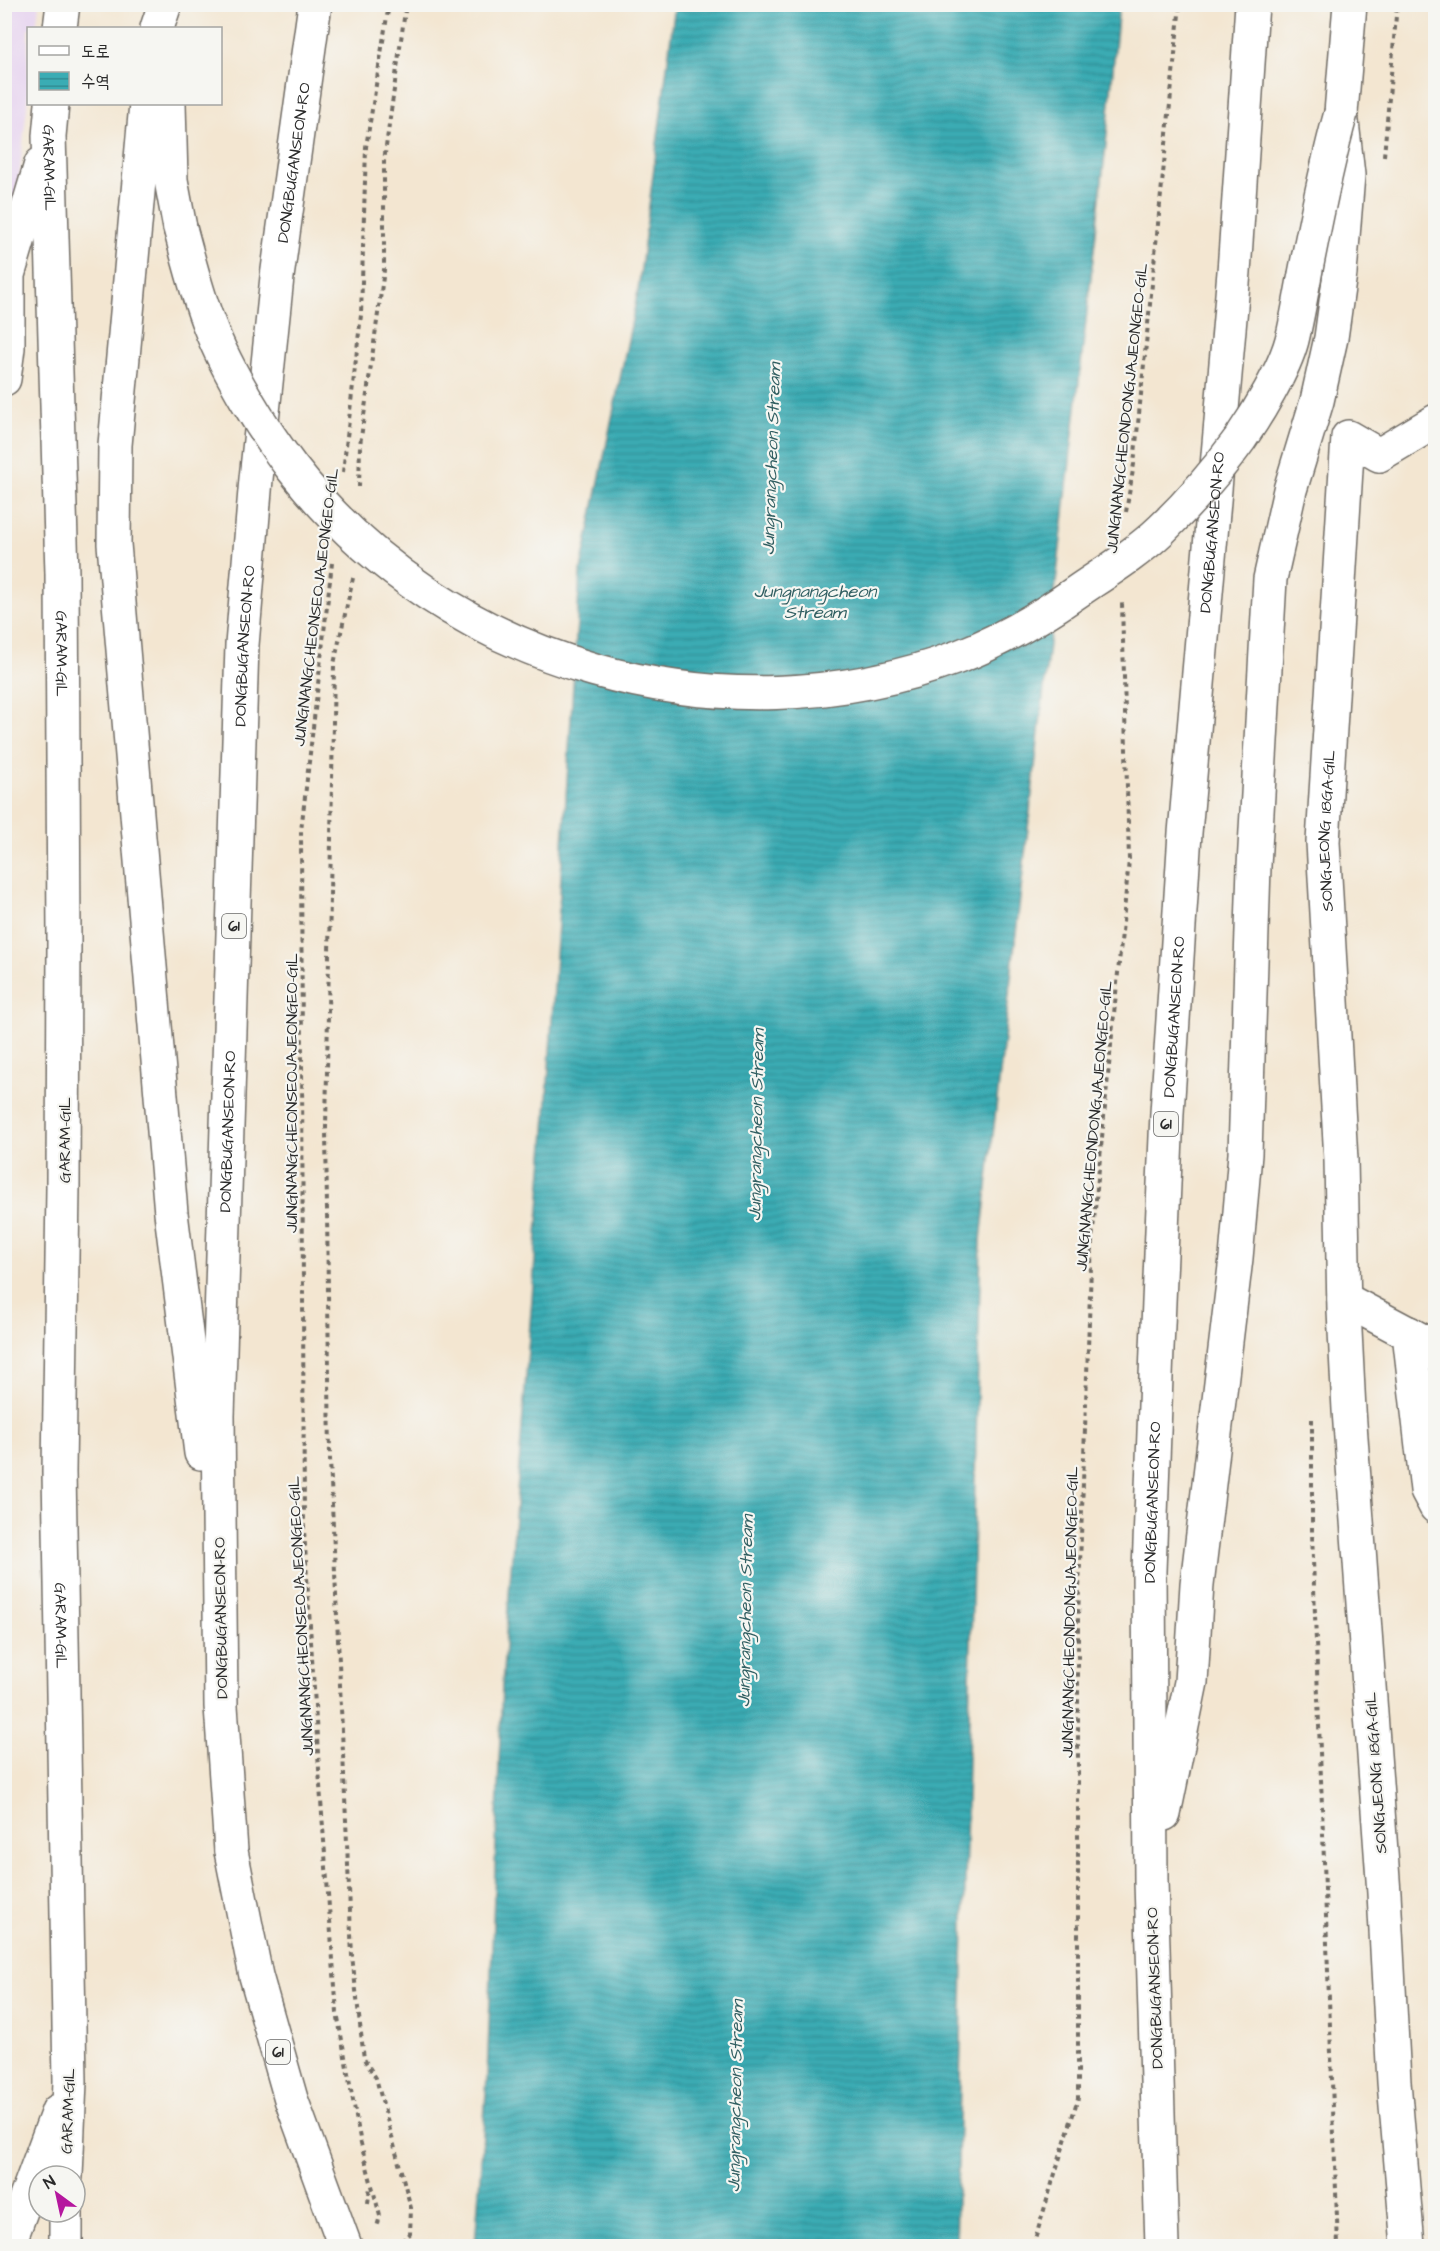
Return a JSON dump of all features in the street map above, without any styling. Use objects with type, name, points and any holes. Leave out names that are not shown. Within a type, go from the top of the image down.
[{"type":"main road","points":[[60,27],[63,4]]},
{"type":"main road","points":[[158,27],[165,4]]},
{"type":"main road","points":[[170,4],[170,27]]},
{"type":"main road","name":"DONGBUGANSEON-RO","points":[[315,4],[277,277],[242,645],[218,1416],[219,1598],[221,1706],[231,1851],[256,1976],[291,2099],[345,2247]]},
{"type":"main road","name":"DONGBUGANSEON-RO","points":[[1162,2247],[1151,1881],[1149,1571],[1167,1113],[1186,821],[1234,272],[1252,4]]},
{"type":"main road","points":[[169,105],[171,180],[194,282],[211,331],[259,420],[290,466],[325,507],[366,546],[406,579],[453,610],[515,641],[571,662],[624,678],[682,689],[733,693],[801,692],[856,685],[914,671],[960,656],[1007,634],[1052,609],[1108,572],[1159,532],[1207,481],[1242,436],[1269,390],[1291,344],[1325,172],[1341,113],[1350,4]]},
{"type":"main road","name":"GARAM-GIL","points":[[52,105],[49,136],[62,598],[64,941],[59,1472],[70,2082],[66,2164]]},
{"type":"main road","points":[[146,105],[115,445],[114,544],[171,1213],[219,1598]]},
{"type":"main road","points":[[1151,1881],[1191,1682],[1197,1584],[1236,1258],[1245,1154],[1254,866],[1270,579],[1290,490],[1317,401],[1331,338],[1340,273],[1348,175],[1341,113]]},
{"type":"main road","points":[[4,379],[8,348],[6,275],[49,136]]},
{"type":"main road","name":"SONGJEONG 18GA-GIL","points":[[1408,2247],[1394,2082],[1384,1893],[1350,1422],[1341,1160],[1323,842],[1348,436],[1379,454],[1436,421]]},
{"type":"main road","points":[[1344,1299],[1422,1340],[1427,1490],[1436,1507]]},
{"type":"main road","points":[[8,2247],[70,2082]]},
{"type":"main road","points":[[66,2224],[66,2247]]},
{"type":"path","name":"JUNGNANGCHEONSEOJAJEONGEO-GIL","points":[[342,482],[361,315],[366,147],[389,4]]},
{"type":"path","points":[[358,493],[360,445],[384,270],[384,160],[406,4]]},
{"type":"path","name":"JUNGNANGCHEONDONGJAJEONGEO-GIL","points":[[1125,523],[1134,464],[1180,4]]},
{"type":"path","name":"JUNGNANGCHEONSEOJAJEONGEO-GIL","points":[[334,553],[301,831],[304,1530],[337,2013],[360,2145],[370,2183]]},
{"type":"path","points":[[353,576],[334,664],[326,1128],[330,1459],[352,1956],[364,2059],[376,2078],[411,2208],[410,2234],[396,2247]]},
{"type":"path","name":"JUNGNANGCHEONDONGJAJEONGEO-GIL","points":[[1033,2247],[1078,2098],[1078,1617],[1092,1240],[1129,860],[1122,592]]},
{"type":"shaded area","points":[[4,5],[39,5],[36,27],[27,27],[27,105],[8,275],[4,275]]},
{"type":"water","name":"Jungnangcheon Stream","points":[[675,5],[1119,5],[1106,145],[981,1240],[956,2246],[475,2246],[487,2079],[502,1685],[545,1131],[580,574],[638,291]]},
{"type":"water label","name":"Jungrangcheon Stream","points":[[771,459]]},
{"type":"water label","name":"Jungrangcheon Stream","points":[[756,1125]]},
{"type":"water label","name":"Jungrangcheon Stream","points":[[745,1611]]},
{"type":"water label","name":"Jungrangcheon Stream","points":[[735,2096]]}]
